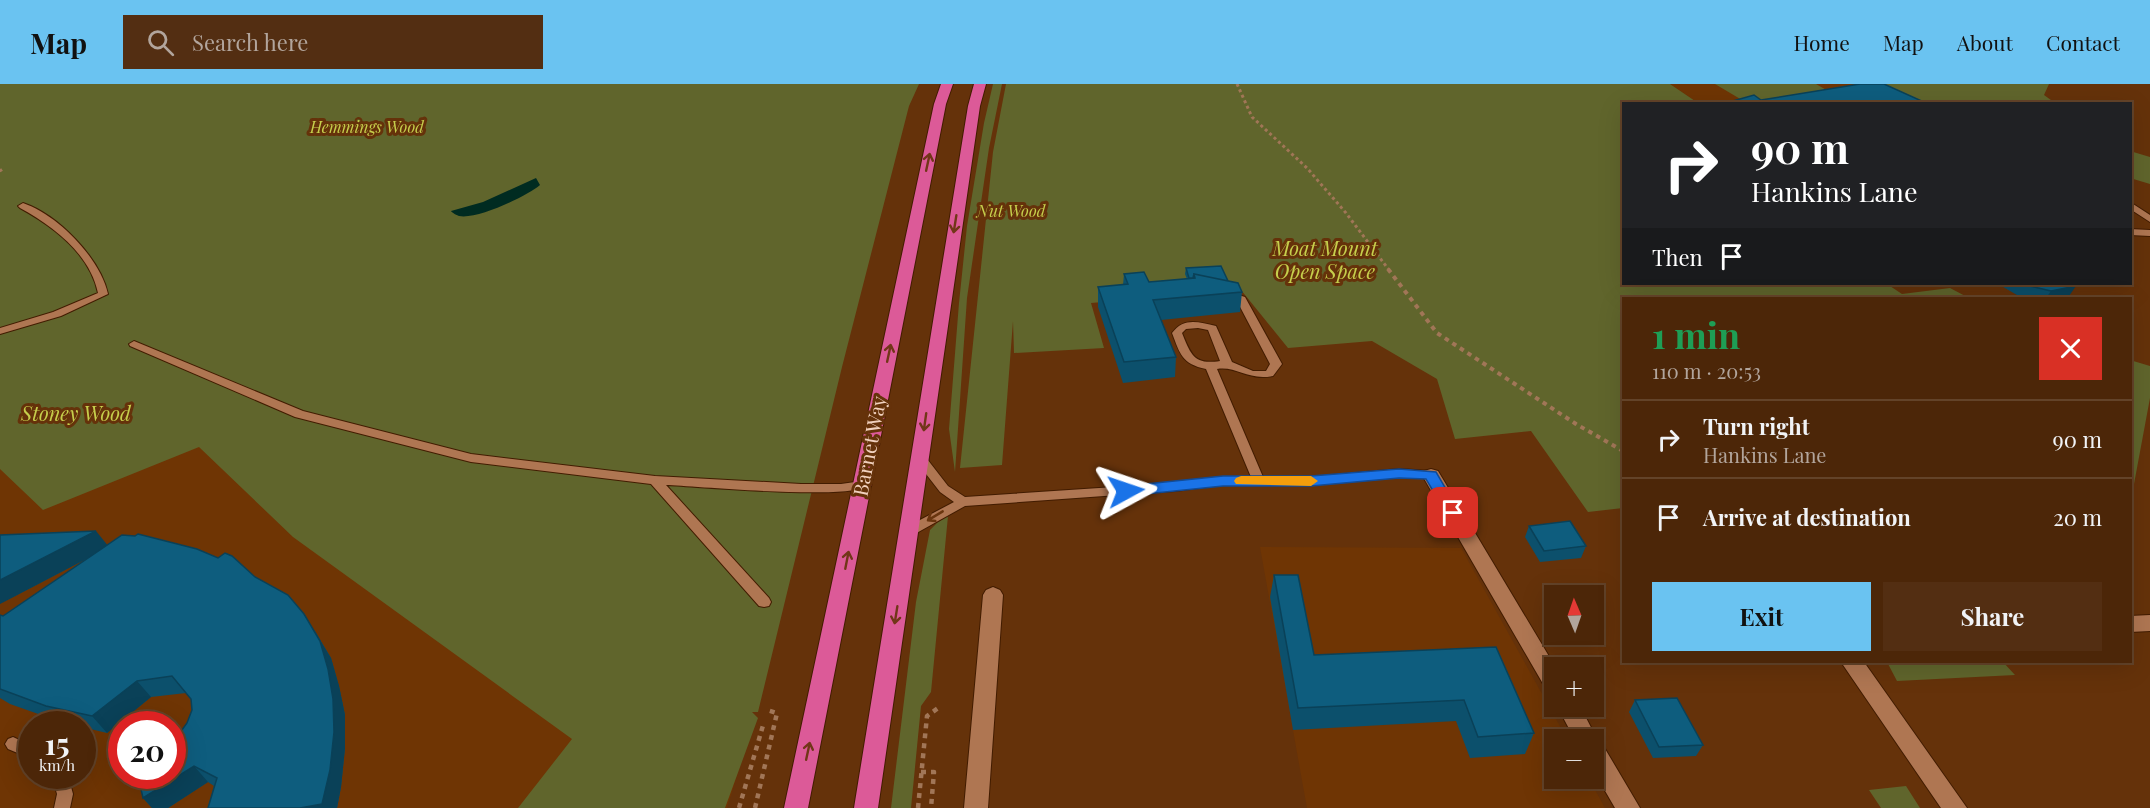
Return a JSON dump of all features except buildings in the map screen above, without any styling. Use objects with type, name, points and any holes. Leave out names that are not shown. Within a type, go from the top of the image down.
[{"type":"highway","name":"Barnet Way","points":[[796,808],[938,116],[947,84]]},
{"type":"highway","points":[[866,808],[974,106],[980,84]]},
{"type":"street","points":[[1431,475],[1544,666]]},
{"type":"street","points":[[976,808],[993,595]]},
{"type":"street","points":[[2132,624],[2150,623]]},
{"type":"street","points":[[1853,663],[1954,808]]},
{"type":"street","points":[[1604,768],[1628,808]]},
{"type":"lane","points":[[0,331],[57,314],[103,294],[103,283],[90,261],[40,214],[23,206]]},
{"type":"lane","points":[[2132,206],[2150,219]]},
{"type":"lane","points":[[2132,232],[2150,233]]},
{"type":"lane","points":[[1217,292],[1241,299],[1276,364],[1269,374],[1252,375],[1227,364],[1210,366],[1195,364],[1188,359],[1177,333],[1184,326],[1198,325],[1212,328],[1227,364]]},
{"type":"lane","points":[[134,344],[299,414],[471,458],[655,480],[801,488],[841,488],[862,485]]},
{"type":"lane","points":[[1210,366],[1259,481]]},
{"type":"lane","points":[[920,458],[944,489],[963,502]]},
{"type":"lane","points":[[909,532],[963,502],[1175,487],[1223,481],[1311,481],[1399,473],[1431,475]]},
{"type":"lane","points":[[655,480],[764,602]]},
{"type":"lane","points":[[13,744],[18,746]]},
{"type":"lane","points":[[62,808],[65,794],[64,789]]},
{"type":"path","points":[[1237,84],[1252,117],[1307,168],[1346,213],[1437,333],[1576,424],[1622,450]]},
{"type":"path","points":[[918,808],[927,716],[941,706]]},
{"type":"path","points":[[755,808],[777,713],[767,710]]},
{"type":"path","points":[[739,808],[764,722]]},
{"type":"path","points":[[921,772],[934,772],[931,808]]},
{"type":"path","points":[[758,801],[760,808]]},
{"type":"shaded area","points":[[1670,84],[1856,84],[1902,102],[1697,102]]},
{"type":"shaded area","points":[[195,435],[754,719],[727,808],[0,808],[0,455]]},
{"type":"shaded area","points":[[1260,547],[1461,548],[1544,698],[1544,717],[1555,717],[1561,729],[1544,729],[1544,789],[1595,789],[1605,808],[1307,808]]},
{"type":"green space","points":[[0,84],[919,84],[909,106],[842,367],[758,712],[752,712],[758,718],[725,808],[518,808],[572,739],[293,537],[199,447],[43,510],[0,469]]},
{"type":"green space","points":[[993,84],[1002,84],[989,148],[967,298],[955,472],[949,429],[959,303],[967,226],[984,123]]},
{"type":"green space","points":[[1006,84],[1670,84],[1697,102],[1622,102],[1622,285],[1888,285],[1902,294],[1950,288],[1967,297],[1622,297],[1622,508],[1588,512],[1531,431],[1455,439],[1437,379],[1372,341],[1288,348],[1241,290],[1091,303],[1104,348],[1014,353],[1013,321],[1002,465],[960,468],[993,152]]},
{"type":"green space","points":[[1715,84],[1816,84],[1835,95],[1758,102],[1745,102]]},
{"type":"green space","points":[[1856,84],[2049,84],[2044,95],[2054,102],[1902,102]]},
{"type":"green space","points":[[2132,152],[2150,157],[2150,184],[2132,179]]},
{"type":"green space","points":[[2132,361],[2150,366],[2150,398],[2134,484],[2132,484]]},
{"type":"green space","points":[[948,516],[931,692],[921,706],[911,808],[891,808],[916,602],[930,530]]},
{"type":"green space","points":[[1888,663],[2004,663],[2015,675],[1897,681]]},
{"type":"green space","points":[[1906,786],[1920,808],[1881,808],[1869,790]]},
{"type":"water","points":[[536,178],[540,185],[489,211],[458,216],[451,211],[483,202]]},
{"type":"slow traffic","points":[[1241,481],[1311,481]]},
{"type":"route","points":[[1126,491],[1223,481],[1311,481],[1399,473],[1431,475],[1453,513]]},
{"type":"park label","name":"Hemmings Wood","points":[[367,127]]},
{"type":"park label","name":"Nut Wood","points":[[1011,211]]},
{"type":"park label","name":"Moat Mount Open Space","points":[[1325,260]]},
{"type":"park label","name":"Stoney Wood","points":[[76,414]]}]
